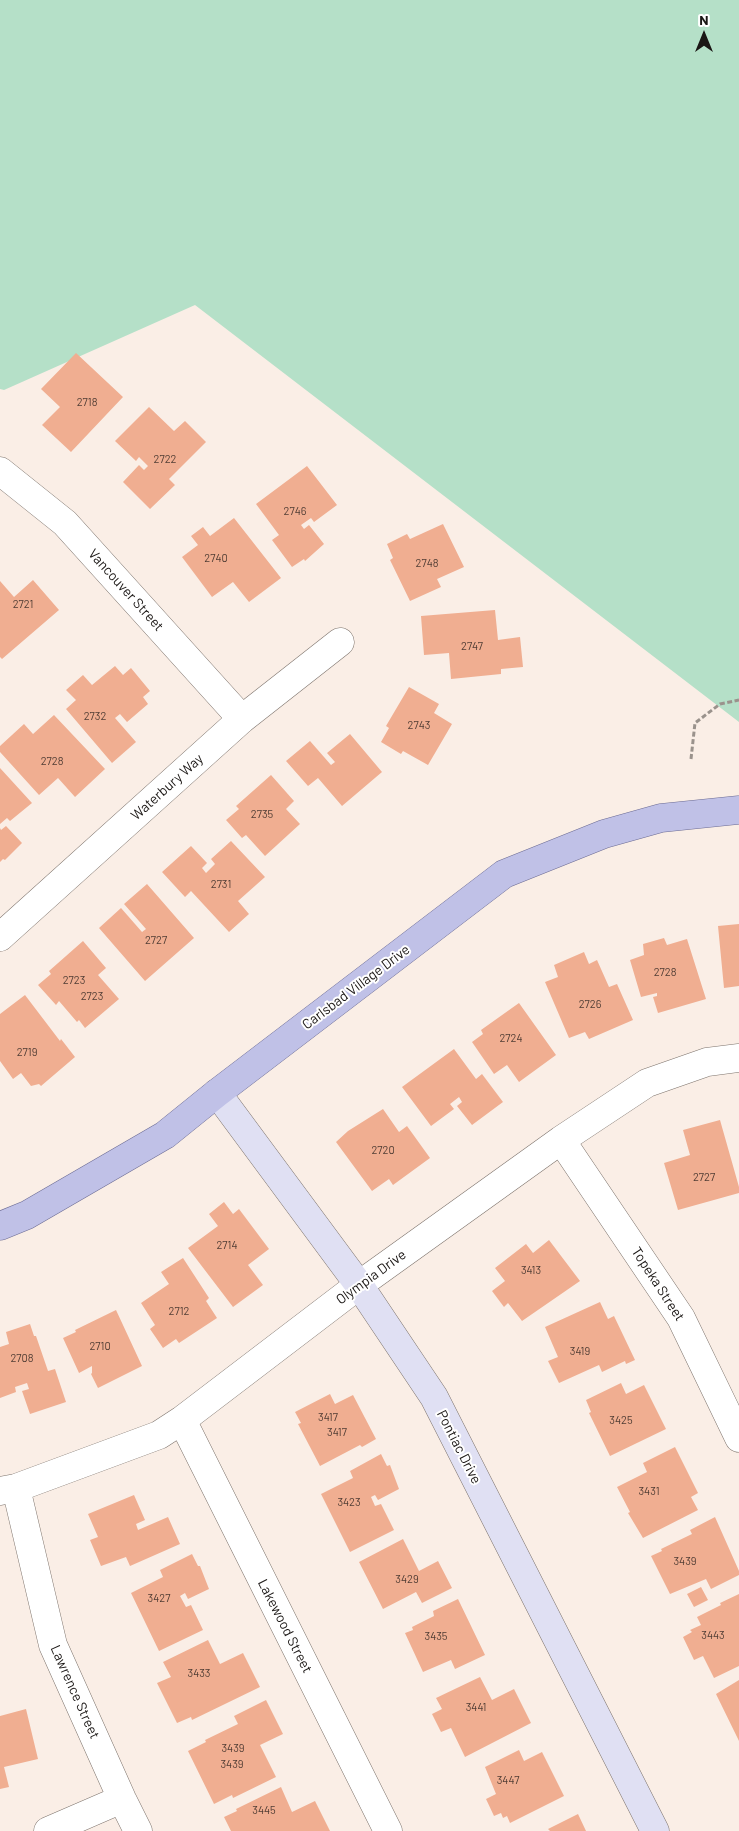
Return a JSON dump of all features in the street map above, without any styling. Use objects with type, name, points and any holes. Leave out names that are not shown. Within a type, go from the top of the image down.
[{"type":"main road","name":"Carlsbad Village Drive","points":[[0,1226],[27,1215],[165,1135],[217,1093],[504,874],[604,834],[661,818],[739,810]]},
{"type":"main road","name":"Pontiac Drive","points":[[217,1093],[359,1285],[434,1397],[654,1831]]},
{"type":"street","name":"Vancouver Street","points":[[0,471],[65,523],[242,719]]},
{"type":"street","name":"Waterbury Way","points":[[0,937],[242,719],[340,642]]},
{"type":"street","name":"Olympia Drive","points":[[8,1490],[159,1435],[182,1420],[359,1285],[561,1140],[647,1083],[707,1062],[739,1058]]},
{"type":"street","name":"Topeka Street","points":[[561,1140],[681,1318],[739,1438]]},
{"type":"street","name":"Lakewood Street","points":[[182,1420],[388,1831]]},
{"type":"street","name":"Lawrence Street","points":[[8,1490],[53,1645],[138,1831]]},
{"type":"street","points":[[48,1831],[122,1799]]},
{"type":"path","points":[[691,759],[694,723],[720,704],[739,700]]},
{"type":"green space","points":[[0,0],[739,0],[739,722],[195,305],[4,390],[0,389]]},
{"type":"building","points":[[76,353],[123,397],[71,452],[42,425],[60,407],[41,389]]},
{"type":"building","points":[[149,407],[174,431],[185,421],[206,442],[169,479],[175,485],[150,509],[123,482],[139,465],[144,470],[148,466],[139,457],[136,461],[115,441]]},
{"type":"building","points":[[307,466],[337,505],[314,522],[311,518],[301,525],[304,529],[309,525],[324,544],[305,561],[304,559],[292,567],[272,540],[279,535],[256,504]]},
{"type":"building","points":[[234,518],[281,578],[249,602],[233,582],[212,597],[182,557],[198,545],[191,536],[203,527],[210,536]]},
{"type":"building","points":[[443,524],[464,567],[437,579],[441,587],[410,601],[390,560],[393,558],[387,544],[407,534],[410,539]]},
{"type":"building","points":[[33,580],[59,610],[2,659],[0,657],[0,581],[14,597]]},
{"type":"building","points":[[495,610],[498,640],[520,637],[523,667],[501,669],[501,674],[451,679],[449,653],[424,655],[421,616]]},
{"type":"building","points":[[115,666],[123,675],[131,668],[150,691],[143,697],[148,704],[127,722],[120,714],[115,718],[136,742],[112,763],[66,709],[76,700],[66,690],[83,675],[92,685]]},
{"type":"building","points":[[409,687],[439,704],[434,713],[452,724],[428,765],[403,751],[401,754],[381,742],[389,728],[386,726]]},
{"type":"building","points":[[54,715],[105,769],[75,797],[58,778],[39,795],[0,752],[0,746],[24,724],[33,734]]},
{"type":"building","points":[[350,734],[382,772],[342,806],[318,778],[308,786],[286,761],[310,741],[331,765],[335,762],[327,753]]},
{"type":"building","points":[[0,768],[32,803],[10,821],[7,818],[0,824]]},
{"type":"building","points":[[271,775],[294,801],[286,809],[300,824],[265,856],[246,835],[242,838],[226,820],[239,809],[236,806]]},
{"type":"building","points":[[6,826],[22,843],[5,860],[3,859],[0,862],[0,828],[1,830]]},
{"type":"building","points":[[231,841],[265,877],[238,901],[249,914],[229,932],[191,891],[185,897],[162,872],[191,846],[207,863],[202,868],[206,873],[215,864],[211,859]]},
{"type":"building","points":[[147,884],[194,938],[145,981],[99,928],[121,908],[142,932],[146,929],[124,904]]},
{"type":"building","points":[[739,924],[739,986],[724,988],[718,926]]},
{"type":"building","points":[[664,938],[667,945],[687,939],[706,999],[658,1013],[653,997],[657,996],[657,993],[641,997],[630,960],[644,955],[643,944]]},
{"type":"building","points":[[83,941],[106,968],[98,975],[119,999],[85,1028],[79,1020],[77,1022],[59,1001],[56,1005],[38,985],[51,974],[49,971]]},
{"type":"building","points":[[584,952],[589,964],[597,960],[609,987],[617,984],[633,1020],[589,1039],[585,1032],[569,1038],[545,982],[558,977],[554,965]]},
{"type":"building","points":[[25,995],[60,1041],[61,1039],[75,1057],[41,1086],[39,1084],[31,1086],[21,1073],[13,1079],[0,1061],[0,1014]]},
{"type":"building","points":[[519,1003],[556,1055],[519,1082],[507,1065],[494,1074],[472,1042],[483,1034],[481,1030]]},
{"type":"building","points":[[454,1049],[476,1079],[482,1074],[503,1102],[472,1125],[457,1106],[462,1102],[459,1097],[450,1104],[454,1109],[431,1126],[402,1087]]},
{"type":"building","points":[[383,1109],[399,1132],[407,1126],[430,1158],[393,1185],[389,1179],[372,1191],[336,1142],[348,1131]]},
{"type":"building","points":[[720,1120],[739,1187],[739,1193],[678,1210],[664,1163],[690,1155],[683,1130]]},
{"type":"building","points":[[224,1202],[233,1214],[239,1209],[269,1249],[248,1265],[263,1285],[233,1307],[188,1248],[218,1226],[209,1214]]},
{"type":"building","points":[[549,1240],[580,1281],[522,1321],[508,1303],[504,1307],[492,1291],[505,1281],[495,1268],[526,1244],[533,1253]]},
{"type":"building","points":[[183,1258],[209,1298],[206,1301],[217,1318],[179,1343],[176,1339],[163,1348],[150,1329],[155,1325],[141,1303],[169,1284],[161,1272]]},
{"type":"building","points":[[600,1302],[608,1319],[614,1316],[635,1360],[626,1364],[625,1361],[602,1372],[599,1365],[559,1383],[548,1361],[558,1357],[545,1327]]},
{"type":"building","points":[[116,1310],[142,1366],[98,1388],[91,1374],[92,1366],[79,1373],[63,1338]]},
{"type":"building","points":[[30,1324],[48,1371],[55,1369],[66,1402],[30,1414],[22,1391],[29,1389],[27,1383],[15,1387],[16,1392],[0,1398],[0,1347],[9,1344],[6,1332]]},
{"type":"building","points":[[621,1383],[626,1394],[644,1385],[666,1429],[610,1456],[589,1413],[591,1412],[586,1400]]},
{"type":"building","points":[[330,1394],[335,1404],[353,1395],[376,1439],[362,1447],[360,1445],[320,1466],[298,1424],[301,1423],[295,1412]]},
{"type":"building","points":[[675,1447],[698,1493],[691,1497],[698,1510],[643,1538],[628,1513],[630,1512],[617,1487],[647,1472],[643,1463]]},
{"type":"building","points":[[381,1454],[387,1466],[390,1465],[399,1489],[378,1500],[375,1495],[371,1497],[375,1506],[381,1504],[394,1530],[350,1552],[321,1494],[353,1478],[350,1471]]},
{"type":"building","points":[[134,1495],[145,1520],[136,1524],[138,1530],[168,1517],[180,1544],[130,1566],[126,1557],[101,1566],[90,1540],[98,1537],[88,1514]]},
{"type":"building","points":[[715,1517],[739,1571],[739,1575],[711,1589],[706,1579],[670,1594],[651,1556],[692,1534],[690,1530]]},
{"type":"building","points":[[403,1539],[419,1571],[438,1561],[452,1588],[422,1603],[416,1592],[383,1609],[359,1562]]},
{"type":"building","points":[[192,1554],[198,1566],[200,1566],[209,1589],[188,1599],[185,1593],[180,1596],[186,1607],[191,1605],[203,1630],[159,1651],[131,1593],[163,1577],[160,1570]]},
{"type":"building","points":[[701,1587],[708,1600],[694,1607],[687,1594]]},
{"type":"building","points":[[739,1594],[739,1666],[714,1678],[703,1656],[694,1660],[683,1637],[692,1632],[690,1630],[701,1625],[697,1617]]},
{"type":"building","points":[[458,1599],[485,1655],[455,1669],[451,1660],[423,1672],[405,1633],[413,1630],[412,1627],[434,1616],[433,1611]]},
{"type":"building","points":[[208,1640],[220,1664],[243,1653],[260,1687],[192,1720],[191,1717],[177,1723],[157,1683],[171,1677],[163,1662]]},
{"type":"building","points":[[480,1677],[492,1700],[514,1689],[531,1723],[465,1757],[451,1728],[441,1732],[432,1714],[442,1709],[436,1698]]},
{"type":"building","points":[[739,1680],[739,1741],[716,1694]]},
{"type":"building","points":[[266,1700],[283,1734],[260,1745],[276,1777],[233,1798],[232,1795],[214,1804],[188,1751],[206,1742],[205,1740],[238,1724],[234,1716]]},
{"type":"building","points":[[26,1709],[38,1759],[4,1767],[9,1787],[0,1789],[0,1716]]},
{"type":"building","points":[[519,1750],[524,1761],[542,1752],[564,1796],[510,1823],[507,1816],[503,1818],[501,1813],[494,1816],[486,1799],[496,1794],[485,1767]]},
{"type":"building","points":[[281,1787],[292,1812],[315,1801],[330,1831],[231,1831],[224,1817]]},
{"type":"building","points":[[578,1814],[586,1831],[550,1831],[548,1829]]}]
